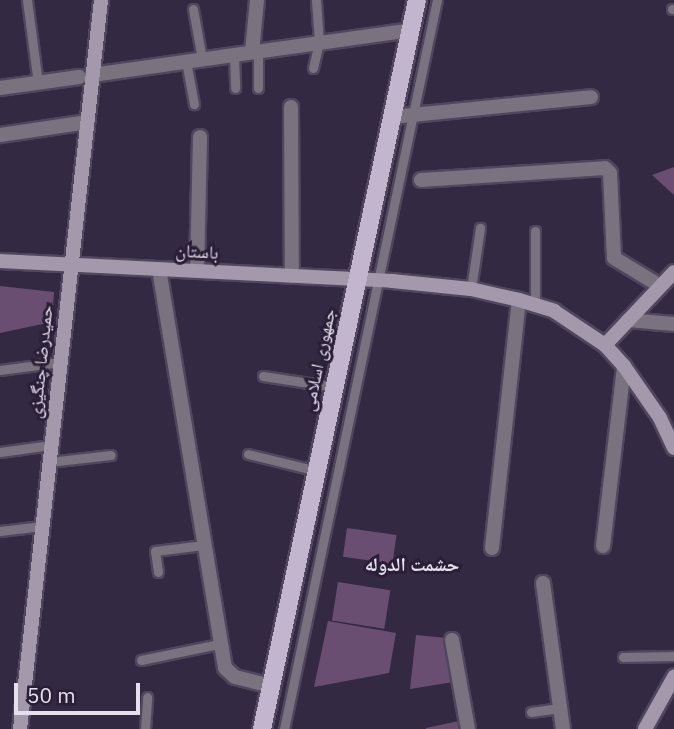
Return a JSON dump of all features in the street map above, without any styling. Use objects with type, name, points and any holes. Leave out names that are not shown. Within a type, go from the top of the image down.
[{"type":"main road","name":"جمهوری اسلامی","points":[[262,729],[417,0]]},
{"type":"street","name":"حمیدرضا چنگیزی","points":[[20,729],[87,122],[86,76],[101,0]]},
{"type":"street","points":[[255,51],[257,0]]},
{"type":"street","points":[[0,88],[411,30]]},
{"type":"street","points":[[392,117],[591,97]]},
{"type":"street","points":[[292,107],[292,276]]},
{"type":"street","points":[[0,135],[87,122]]},
{"type":"street","points":[[197,271],[200,137]]},
{"type":"street","points":[[421,180],[605,167],[610,173],[614,258],[660,286]]},
{"type":"street","name":"باستان","points":[[0,261],[385,281],[471,289],[519,300],[554,311],[604,345],[624,366],[660,418],[674,448]]},
{"type":"street","points":[[159,269],[219,644],[228,673],[271,686]]},
{"type":"street","points":[[604,345],[674,272]]},
{"type":"street","points":[[492,548],[519,300]]},
{"type":"street","points":[[628,320],[674,324]]},
{"type":"street","points":[[603,546],[624,366]]},
{"type":"street","points":[[543,583],[564,729]]},
{"type":"street","points":[[452,640],[468,729]]},
{"type":"street","points":[[645,729],[674,677]]},
{"type":"lane","points":[[27,0],[38,83]]},
{"type":"lane","points":[[313,68],[319,42],[316,0]]},
{"type":"lane","points":[[284,729],[385,281],[413,115],[437,0]]},
{"type":"lane","points":[[193,9],[202,59]]},
{"type":"lane","points":[[255,51],[258,88]]},
{"type":"lane","points":[[234,54],[235,88]]},
{"type":"lane","points":[[186,61],[194,104]]},
{"type":"lane","points":[[471,289],[480,228]]},
{"type":"lane","points":[[535,231],[535,305]]},
{"type":"lane","points":[[0,370],[60,362]]},
{"type":"lane","points":[[263,376],[335,387]]},
{"type":"lane","points":[[0,452],[51,445]]},
{"type":"lane","points":[[248,454],[317,471]]},
{"type":"lane","points":[[49,463],[111,455]]},
{"type":"lane","points":[[0,531],[42,526]]},
{"type":"lane","points":[[158,572],[155,551],[204,545]]},
{"type":"lane","points":[[141,660],[219,644]]},
{"type":"lane","points":[[623,657],[674,656]]},
{"type":"lane","points":[[145,729],[147,697]]},
{"type":"lane","points":[[531,712],[561,708]]},
{"type":"building","points":[[674,167],[674,195],[652,175]]},
{"type":"building","points":[[0,286],[54,292],[52,322],[0,333]]},
{"type":"building","points":[[347,528],[397,535],[392,564],[343,557]]},
{"type":"building","points":[[338,582],[390,590],[384,629],[332,621]]},
{"type":"building","points":[[328,621],[396,633],[389,673],[314,687]]},
{"type":"building","points":[[416,635],[446,638],[453,682],[410,689]]},
{"type":"building","points":[[459,721],[460,729],[426,729],[426,728]]},
{"type":"district","name":"حشمت الدوله","points":[[412,565]]}]
